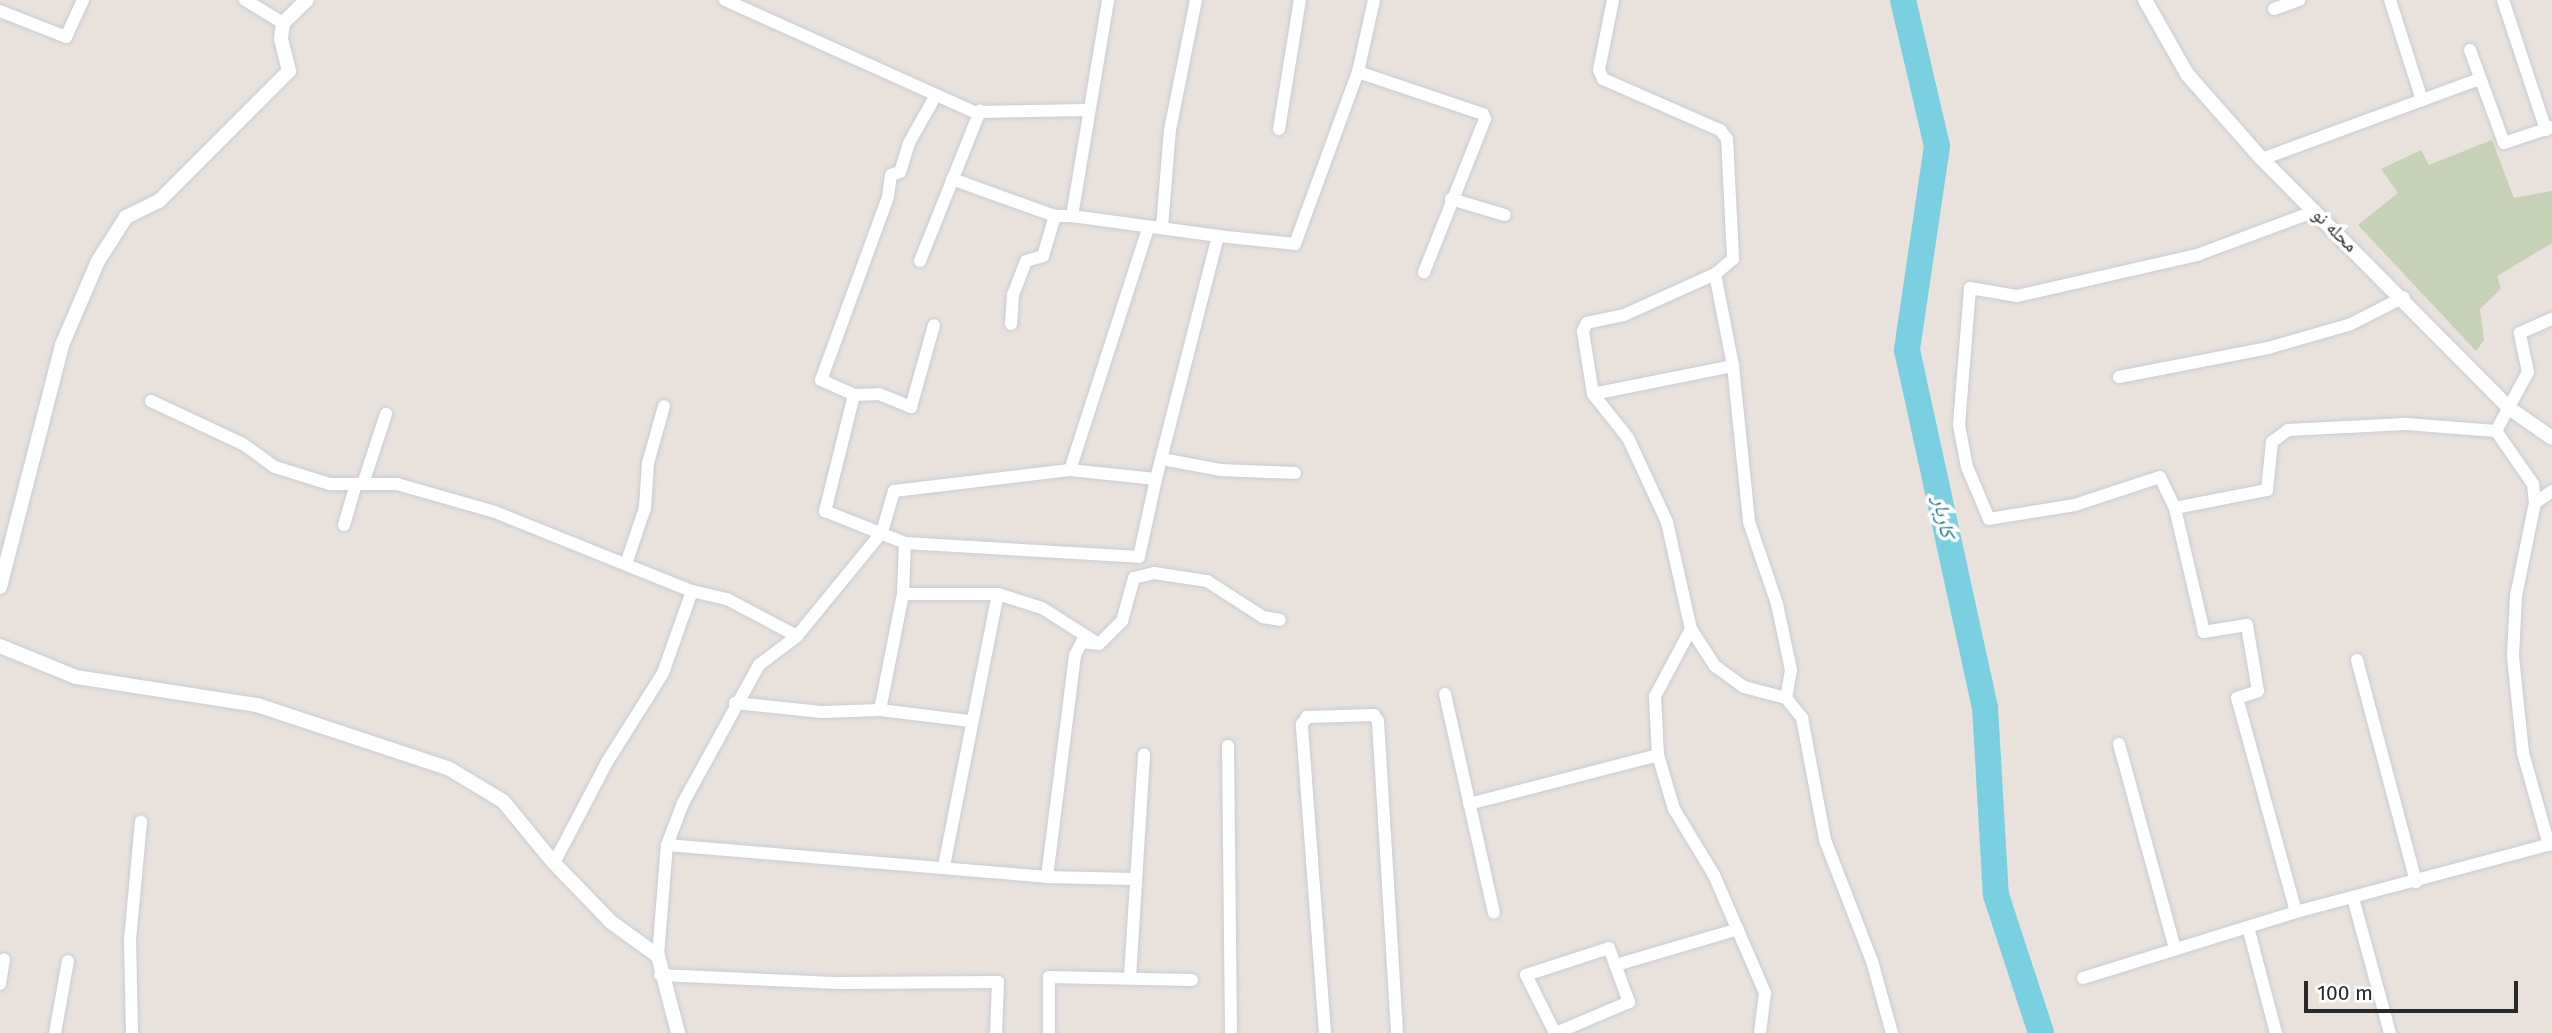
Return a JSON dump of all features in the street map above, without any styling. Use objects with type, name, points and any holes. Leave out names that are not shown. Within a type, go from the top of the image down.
[{"type":"street","points":[[0,11],[66,37],[83,0]]},
{"type":"street","points":[[245,0],[283,23]]},
{"type":"street","points":[[0,587],[62,345],[98,261],[126,217],[159,201],[289,71],[281,38],[283,23],[307,0]]},
{"type":"street","points":[[725,0],[936,95],[980,111],[1088,110]]},
{"type":"street","points":[[1072,216],[1108,0]]},
{"type":"street","points":[[1161,227],[1170,130],[1196,0]]},
{"type":"street","points":[[1279,129],[1300,0]]},
{"type":"street","points":[[952,179],[1055,216],[1072,216],[1147,229],[1161,227],[1295,244],[1358,72],[1374,0]]},
{"type":"street","points":[[1614,0],[1599,70],[1603,79],[1720,130],[1727,139],[1733,259],[1715,274],[1624,315],[1584,326],[1592,394],[1628,438],[1667,522],[1690,629],[1715,666],[1744,687],[1786,698],[1802,718],[1825,840],[1872,961],[1892,1033]]},
{"type":"street","name":"محله نو","points":[[2145,0],[2187,74],[2262,159],[2404,297],[2509,408],[2551,436]]},
{"type":"street","points":[[2274,9],[2299,0]]},
{"type":"street","points":[[2390,0],[2422,100]]},
{"type":"street","points":[[2470,51],[2504,143],[2549,128],[2503,0]]},
{"type":"street","points":[[1358,72],[1483,114],[1484,124],[1451,199],[1424,272]]},
{"type":"street","points":[[2262,159],[2480,79]]},
{"type":"street","points":[[934,325],[911,407],[879,394],[854,395],[821,380],[888,197],[891,175],[900,172],[909,143],[936,95]]},
{"type":"street","points":[[920,261],[980,111]]},
{"type":"street","points":[[1451,199],[1505,215]]},
{"type":"street","points":[[2296,912],[2237,698],[2259,691],[2248,625],[2204,632],[2175,508],[2160,477],[2076,505],[1989,519],[1967,467],[1959,425],[1970,288],[2017,296],[2197,255],[2315,211]]},
{"type":"street","points":[[1012,324],[1013,295],[1026,261],[1042,256],[1055,216]]},
{"type":"street","points":[[1070,470],[1147,229]]},
{"type":"street","points":[[854,395],[825,511],[905,543],[1139,557],[1156,479],[1218,236]]},
{"type":"street","points":[[1715,274],[1732,366],[1749,522],[1777,604],[1791,670],[1786,698]]},
{"type":"street","points":[[2119,377],[2280,344],[2351,324],[2404,297]]},
{"type":"street","points":[[2497,431],[2528,372],[2520,333],[2552,319]]},
{"type":"street","points":[[1592,394],[1732,366]]},
{"type":"street","points":[[151,401],[243,444],[275,467],[330,484],[397,484],[495,512],[692,591],[727,598],[797,636]]},
{"type":"street","points":[[626,564],[645,508],[648,463],[664,406]]},
{"type":"street","points":[[344,525],[386,414]]},
{"type":"street","points":[[2175,508],[2267,490],[2273,442],[2288,430],[2406,424],[2497,431]]},
{"type":"street","points":[[2083,978],[2296,912],[2416,883],[2550,844],[2523,753],[2513,656],[2516,596],[2535,503],[2533,484],[2497,431]]},
{"type":"street","points":[[1162,459],[1220,470],[1295,473]]},
{"type":"street","points":[[678,1033],[660,975],[658,956],[667,845],[736,703],[759,665],[797,636],[882,532],[894,491],[1070,470],[1156,479]]},
{"type":"street","points":[[2535,503],[2552,491]]},
{"type":"street","points":[[880,710],[903,594],[905,543]]},
{"type":"street","points":[[1098,644],[1122,621],[1134,578],[1154,573],[1208,581],[1263,617],[1280,620]]},
{"type":"street","points":[[554,863],[607,762],[663,673],[692,591]]},
{"type":"street","points":[[903,594],[998,594],[1042,608],[1098,644]]},
{"type":"street","points":[[944,866],[970,721],[998,594]]},
{"type":"street","points":[[1690,629],[1655,696],[1658,755],[1674,809],[1704,854],[1765,993],[1760,1033]]},
{"type":"street","points":[[1047,877],[1075,655],[1082,642],[1098,644]]},
{"type":"street","points":[[0,646],[76,677],[257,705],[448,768],[503,801],[554,863],[611,922],[658,956]]},
{"type":"street","points":[[2357,660],[2416,883]]},
{"type":"street","points":[[1444,694],[1494,913]]},
{"type":"street","points":[[736,703],[822,712],[880,710],[970,721]]},
{"type":"street","points":[[1325,1033],[1302,723],[1307,718],[1374,715],[1378,721],[1398,1033]]},
{"type":"street","points":[[2119,744],[2175,949]]},
{"type":"street","points":[[1228,746],[1231,1033]]},
{"type":"street","points":[[1130,977],[1134,879],[1144,754]]},
{"type":"street","points":[[1469,804],[1658,755]]},
{"type":"street","points":[[132,1033],[130,940],[141,822]]},
{"type":"street","points":[[667,845],[944,866],[1047,877],[1134,879]]},
{"type":"street","points":[[2353,898],[2390,1033]]},
{"type":"street","points":[[2248,927],[2276,1033]]},
{"type":"street","points":[[1616,965],[1738,929]]},
{"type":"street","points":[[1609,948],[1629,1002],[1556,1033],[1526,975],[1609,948]]},
{"type":"street","points":[[0,984],[4,959]]},
{"type":"street","points":[[55,1033],[68,961]]},
{"type":"street","points":[[660,975],[839,983],[998,982],[996,1033]]},
{"type":"street","points":[[1049,1033],[1049,977],[1192,980]]},
{"type":"green space","points":[[2492,140],[2514,198],[2552,191],[2552,243],[2497,276],[2501,289],[2480,309],[2484,340],[2476,351],[2358,225],[2398,193],[2381,169],[2421,150],[2429,165]]},
{"type":"waterway","name":"کاربار","points":[[1903,0],[1937,146],[1907,350],[1985,707],[1996,895],[2041,1033]]}]
